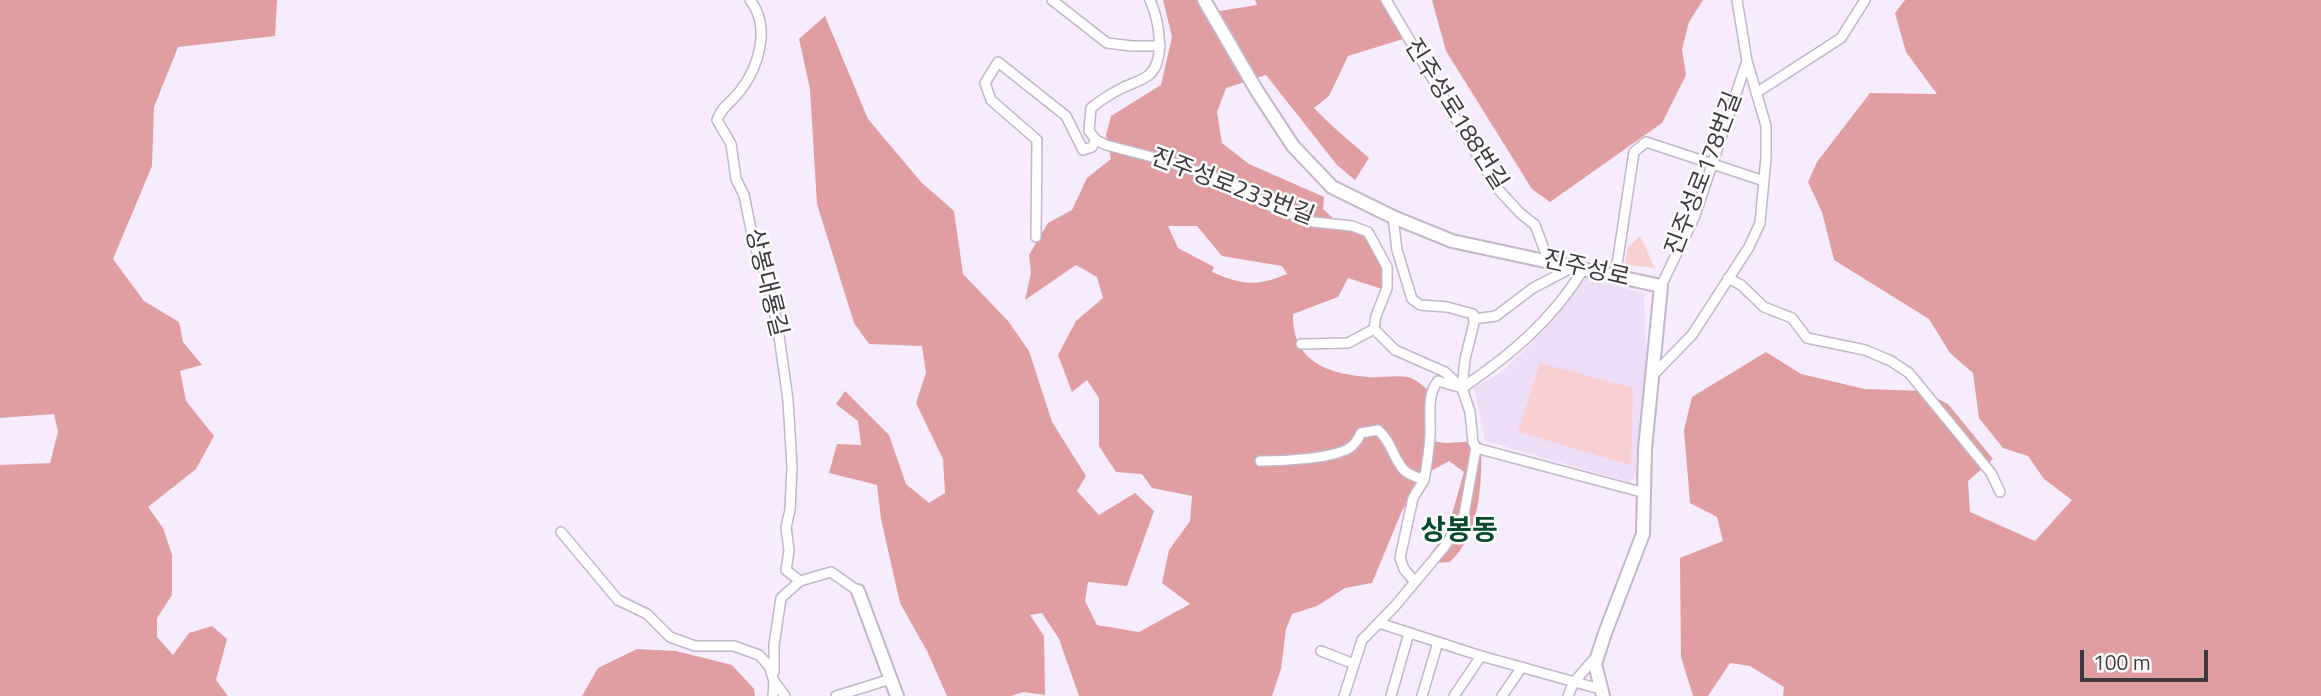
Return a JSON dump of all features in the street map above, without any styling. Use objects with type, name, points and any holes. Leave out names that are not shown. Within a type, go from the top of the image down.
[{"type":"main road","name":"진주성로","points":[[1204,0],[1256,91],[1293,146],[1332,187],[1452,242],[1661,286],[1645,449],[1643,534],[1595,664],[1602,694]]},
{"type":"main road","points":[[858,591],[897,696]]},
{"type":"street","name":"상봉대룡길","points":[[750,0],[756,7],[761,50],[739,93],[721,109],[718,120],[731,144],[736,179],[744,195],[754,244],[768,279],[779,336],[788,400],[792,467],[790,510],[786,527],[789,551],[786,570],[800,581]]},
{"type":"street","points":[[1052,0],[1107,43],[1132,47],[1160,46]]},
{"type":"street","points":[[1096,140],[1088,131],[1091,108],[1108,95],[1150,75],[1156,63],[1160,46],[1157,15],[1150,0]]},
{"type":"street","name":"진주성로188번길","points":[[1386,0],[1496,187],[1535,225],[1549,262]]},
{"type":"street","name":"진주성로178번길","points":[[1651,377],[1692,335],[1749,247],[1759,223],[1766,126],[1746,61],[1737,0]]},
{"type":"street","name":"진주성로178번길","points":[[1756,93],[1841,38],[1866,0]]},
{"type":"street","name":"진주성로178번길","points":[[1661,286],[1693,218],[1746,61]]},
{"type":"street","name":"진주성로233번길","points":[[1036,236],[1037,140],[991,100],[985,83],[998,62],[1066,116],[1083,150],[1092,147],[1096,140],[1234,184],[1269,206],[1313,222],[1352,226],[1368,232],[1387,267],[1387,288],[1376,316],[1374,330]]},
{"type":"street","points":[[1615,278],[1634,152],[1646,142],[1764,181]]},
{"type":"street","points":[[1344,696],[1362,640],[1445,546],[1464,515],[1476,448],[1462,388],[1473,314],[1447,307],[1420,305],[1412,299],[1397,250],[1393,217]]},
{"type":"street","points":[[1474,319],[1496,316],[1523,295],[1578,268]]},
{"type":"street","points":[[1462,388],[1502,361],[1534,332],[1565,299],[1578,268]]},
{"type":"street","points":[[1728,278],[1741,285],[1764,307],[1792,318],[1807,338],[1865,350],[1891,361],[1909,373],[1991,472],[2000,492]]},
{"type":"street","points":[[1301,344],[1349,343],[1374,330],[1395,349],[1445,372],[1462,388]]},
{"type":"street","points":[[1415,582],[1404,569],[1400,558],[1413,498],[1424,480],[1434,387],[1438,381],[1462,388]]},
{"type":"street","points":[[1260,461],[1340,453],[1352,446],[1362,433],[1378,430],[1388,439],[1393,454],[1405,472],[1424,480]]},
{"type":"street","points":[[1476,448],[1645,493]]},
{"type":"street","points":[[561,532],[618,600],[648,614],[670,637],[695,646],[734,646],[759,655],[769,666],[774,681],[785,696]]},
{"type":"street","points":[[773,696],[775,645],[781,598],[800,581],[831,572],[858,591]]},
{"type":"street","points":[[1379,623],[1481,656],[1600,689],[1602,694]]},
{"type":"street","points":[[1391,696],[1409,633]]},
{"type":"street","points":[[1422,696],[1438,642]]},
{"type":"street","points":[[1321,652],[1354,664]]},
{"type":"street","points":[[1568,696],[1574,682],[1598,655]]},
{"type":"street","points":[[1454,696],[1481,656]]},
{"type":"street","points":[[1502,696],[1522,667]]},
{"type":"street","points":[[836,696],[891,679]]},
{"type":"shaded area","points":[[0,0],[277,0],[275,36],[178,47],[154,107],[152,166],[113,259],[144,301],[179,322],[183,342],[202,365],[180,371],[186,401],[214,436],[196,469],[148,507],[163,528],[172,555],[172,595],[157,618],[157,637],[173,655],[189,633],[212,626],[227,639],[216,680],[228,696],[0,696],[0,465],[50,463],[58,432],[54,414],[0,418]]},
{"type":"shaded area","points":[[1163,0],[1204,0],[1213,12],[1257,5],[1255,0],[1381,0],[1403,39],[1348,56],[1329,96],[1314,108],[1369,158],[1355,180],[1337,165],[1266,75],[1226,88],[1217,112],[1222,143],[1249,164],[1324,197],[1323,209],[1345,229],[1372,238],[1393,273],[1388,291],[1348,278],[1338,297],[1293,314],[1294,330],[1299,344],[1315,362],[1340,373],[1414,379],[1434,395],[1428,439],[1447,443],[1481,442],[1480,490],[1474,522],[1468,537],[1450,562],[1433,563],[1431,553],[1447,532],[1464,472],[1449,461],[1422,476],[1401,513],[1372,583],[1345,588],[1317,606],[1292,614],[1286,629],[1281,669],[1272,696],[1079,696],[1059,639],[1042,613],[1030,615],[1044,636],[1045,695],[1023,692],[1011,696],[947,696],[927,651],[900,603],[881,519],[877,485],[829,473],[837,444],[861,445],[858,421],[836,404],[845,391],[889,435],[906,484],[929,503],[945,493],[943,459],[916,403],[926,373],[922,346],[869,344],[854,323],[817,204],[810,89],[799,39],[825,16],[868,119],[921,182],[954,211],[963,274],[1008,321],[1029,351],[1052,422],[1086,476],[1077,491],[1099,515],[1135,493],[1154,511],[1127,586],[1088,582],[1085,601],[1097,625],[1139,632],[1190,604],[1162,583],[1169,550],[1190,521],[1192,496],[1152,488],[1142,474],[1116,472],[1099,446],[1099,398],[1087,380],[1072,392],[1058,355],[1076,321],[1103,298],[1097,277],[1076,265],[1025,300],[1031,273],[1029,255],[1048,223],[1072,210],[1087,178],[1111,159],[1106,135],[1111,116],[1161,85],[1172,37]],"holes":[[[1168,226],[1197,226],[1222,256],[1282,266],[1287,274],[1249,283],[1212,272],[1214,267],[1178,248]]]},
{"type":"shaded area","points":[[1432,0],[1703,0],[1689,22],[1682,49],[1686,75],[1662,123],[1550,202],[1532,189],[1446,51]]},
{"type":"shaded area","points":[[1905,0],[2321,0],[2321,696],[1783,696],[1784,687],[1750,666],[1730,663],[1708,696],[1693,696],[1681,657],[1680,558],[1723,541],[1717,517],[1690,503],[1684,430],[1692,397],[1766,352],[1801,374],[1865,389],[1922,391],[1948,404],[1993,459],[1968,481],[1970,512],[2035,541],[2072,500],[2044,479],[2028,456],[2003,448],[1979,418],[1973,373],[1950,353],[1929,319],[1834,260],[1822,212],[1808,182],[1817,162],[1870,93],[1937,94],[1906,52],[1895,13]]},
{"type":"shaded area","points":[[1640,236],[1655,268],[1625,265],[1628,247]]},
{"type":"shaded area","points":[[1586,278],[1644,293],[1646,353],[1640,474],[1629,482],[1485,441],[1474,388],[1502,372],[1533,342]]},
{"type":"shaded area","points":[[1540,363],[1633,388],[1631,465],[1518,432]]},
{"type":"shaded area","points":[[637,649],[676,651],[732,665],[754,689],[755,696],[582,696],[598,668]]},
{"type":"district","name":"상봉동","points":[[1459,532]]}]
